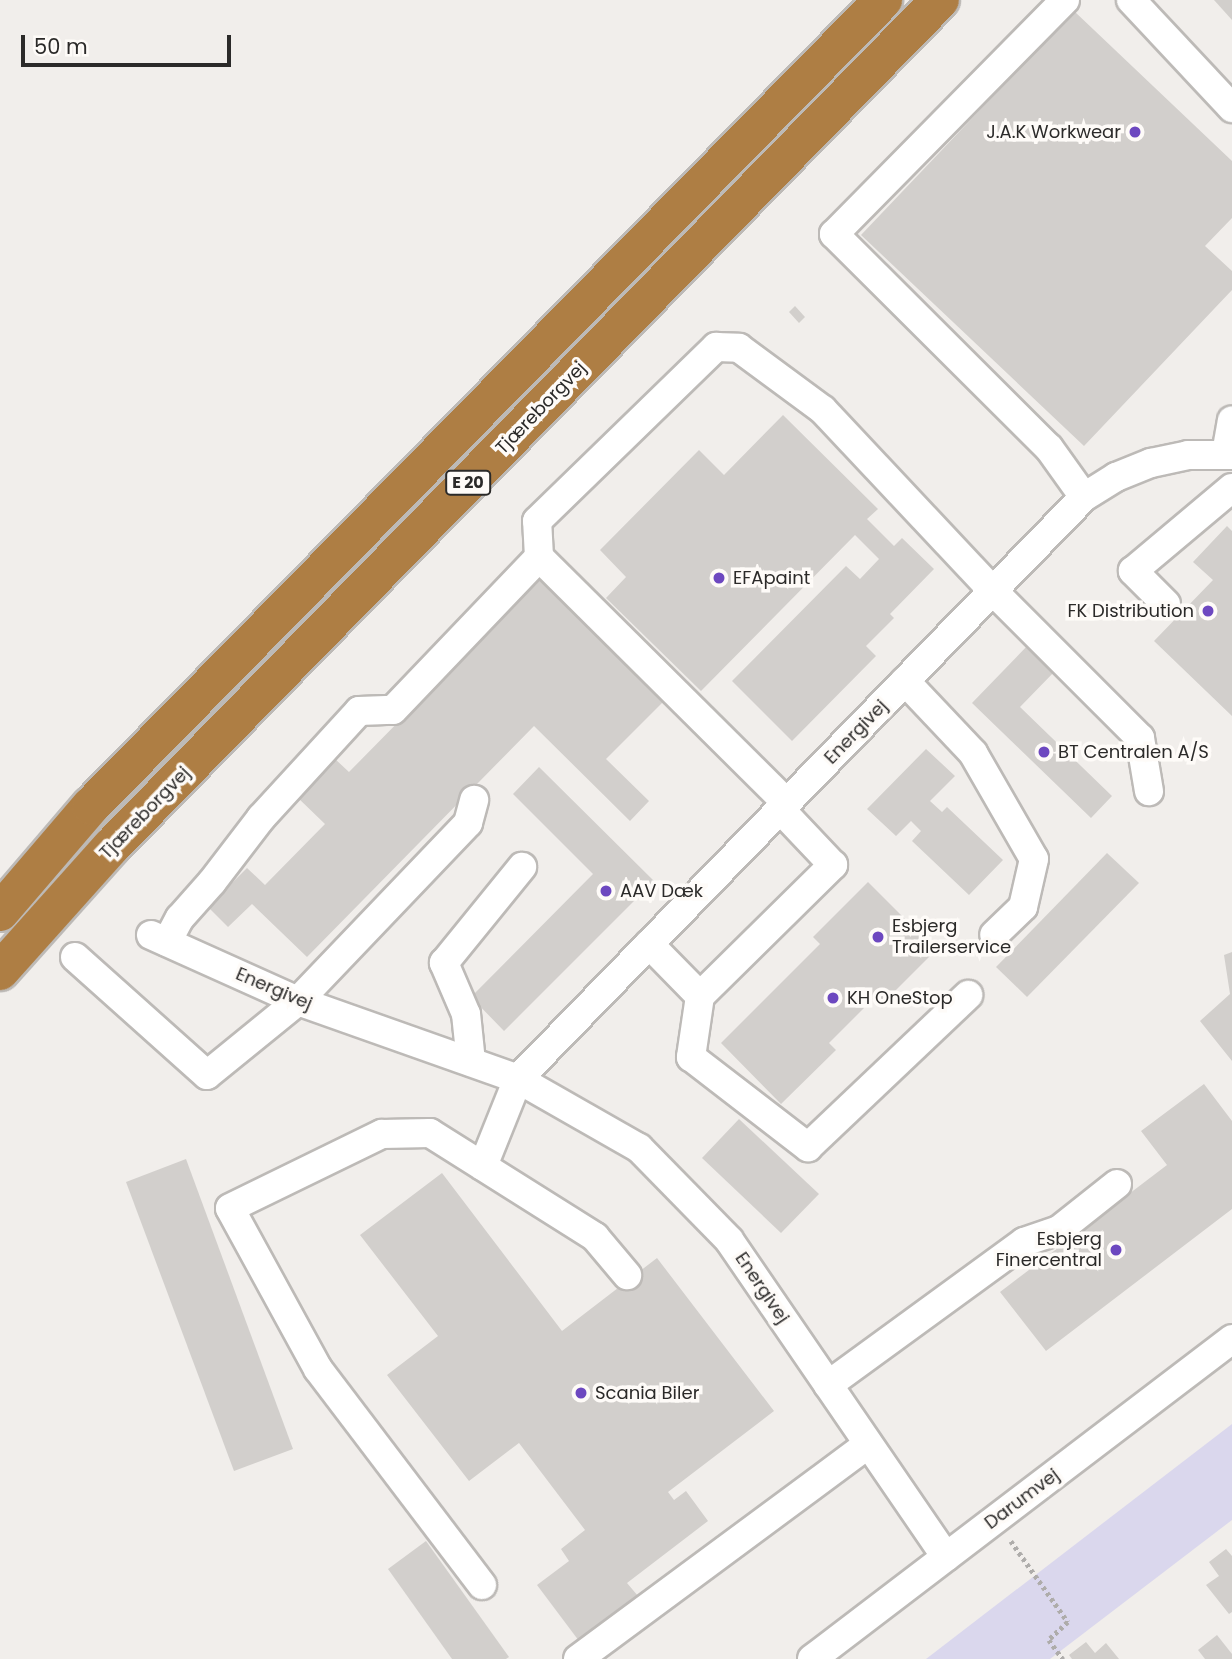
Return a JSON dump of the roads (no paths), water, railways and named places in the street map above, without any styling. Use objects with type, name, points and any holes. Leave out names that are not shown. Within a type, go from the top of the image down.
[{"type":"highway","name":"E 20","points":[[0,912],[91,806],[883,0]]},
{"type":"highway","name":"Tjæreborgvej","points":[[0,971],[121,837],[940,0]]},
{"type":"street","points":[[1065,0],[834,234],[1049,448],[1084,497]]},
{"type":"street","points":[[1131,0],[1232,108]]},
{"type":"street","points":[[968,995],[808,1147],[691,1058],[700,996],[833,865],[784,806],[539,558],[537,521],[716,347],[739,348],[823,410],[993,591],[1140,738],[1149,790]]},
{"type":"street","points":[[1229,454],[1232,421]]},
{"type":"street","name":"Energivej","points":[[518,1079],[1084,497],[1116,477],[1152,463],[1188,455],[1229,454]]},
{"type":"street","points":[[1166,604],[1133,571],[1229,495]]},
{"type":"street","name":"Energivej","points":[[539,558],[393,710],[359,711],[261,818],[212,882],[159,939],[298,1001],[518,1079],[639,1148],[729,1240],[946,1557]]},
{"type":"street","points":[[905,681],[973,753],[1034,859],[1023,907],[994,935]]},
{"type":"street","points":[[75,957],[207,1075],[298,1001],[468,823],[474,800]]},
{"type":"street","points":[[471,1062],[466,1014],[444,962],[522,866]]},
{"type":"street","points":[[649,944],[700,996]]},
{"type":"street","points":[[483,1166],[518,1079]]},
{"type":"street","points":[[482,1584],[318,1369],[230,1208],[382,1134],[430,1133],[595,1237],[627,1275]]},
{"type":"street","points":[[828,1385],[1024,1242],[1059,1230],[1117,1184]]},
{"type":"street","name":"Darumvej","points":[[812,1659],[1232,1339]]},
{"type":"street","points":[[578,1659],[867,1445]]},
{"type":"place","name":"J.A.K Workwear","points":[[1135,132]]},
{"type":"place","name":"EFApaint","points":[[719,578]]},
{"type":"place","name":"FK Distribution","points":[[1208,611]]},
{"type":"place","name":"BT Centralen A/S","points":[[1044,752]]},
{"type":"place","name":"AAV Dæk","points":[[606,891]]},
{"type":"place","name":"Esbjerg Trailerservice","points":[[878,937]]},
{"type":"place","name":"KH OneStop","points":[[833,998]]},
{"type":"place","name":"Esbjerg Finercentral","points":[[1116,1250]]},
{"type":"place","name":"Scania Biler","points":[[581,1393]]}]
